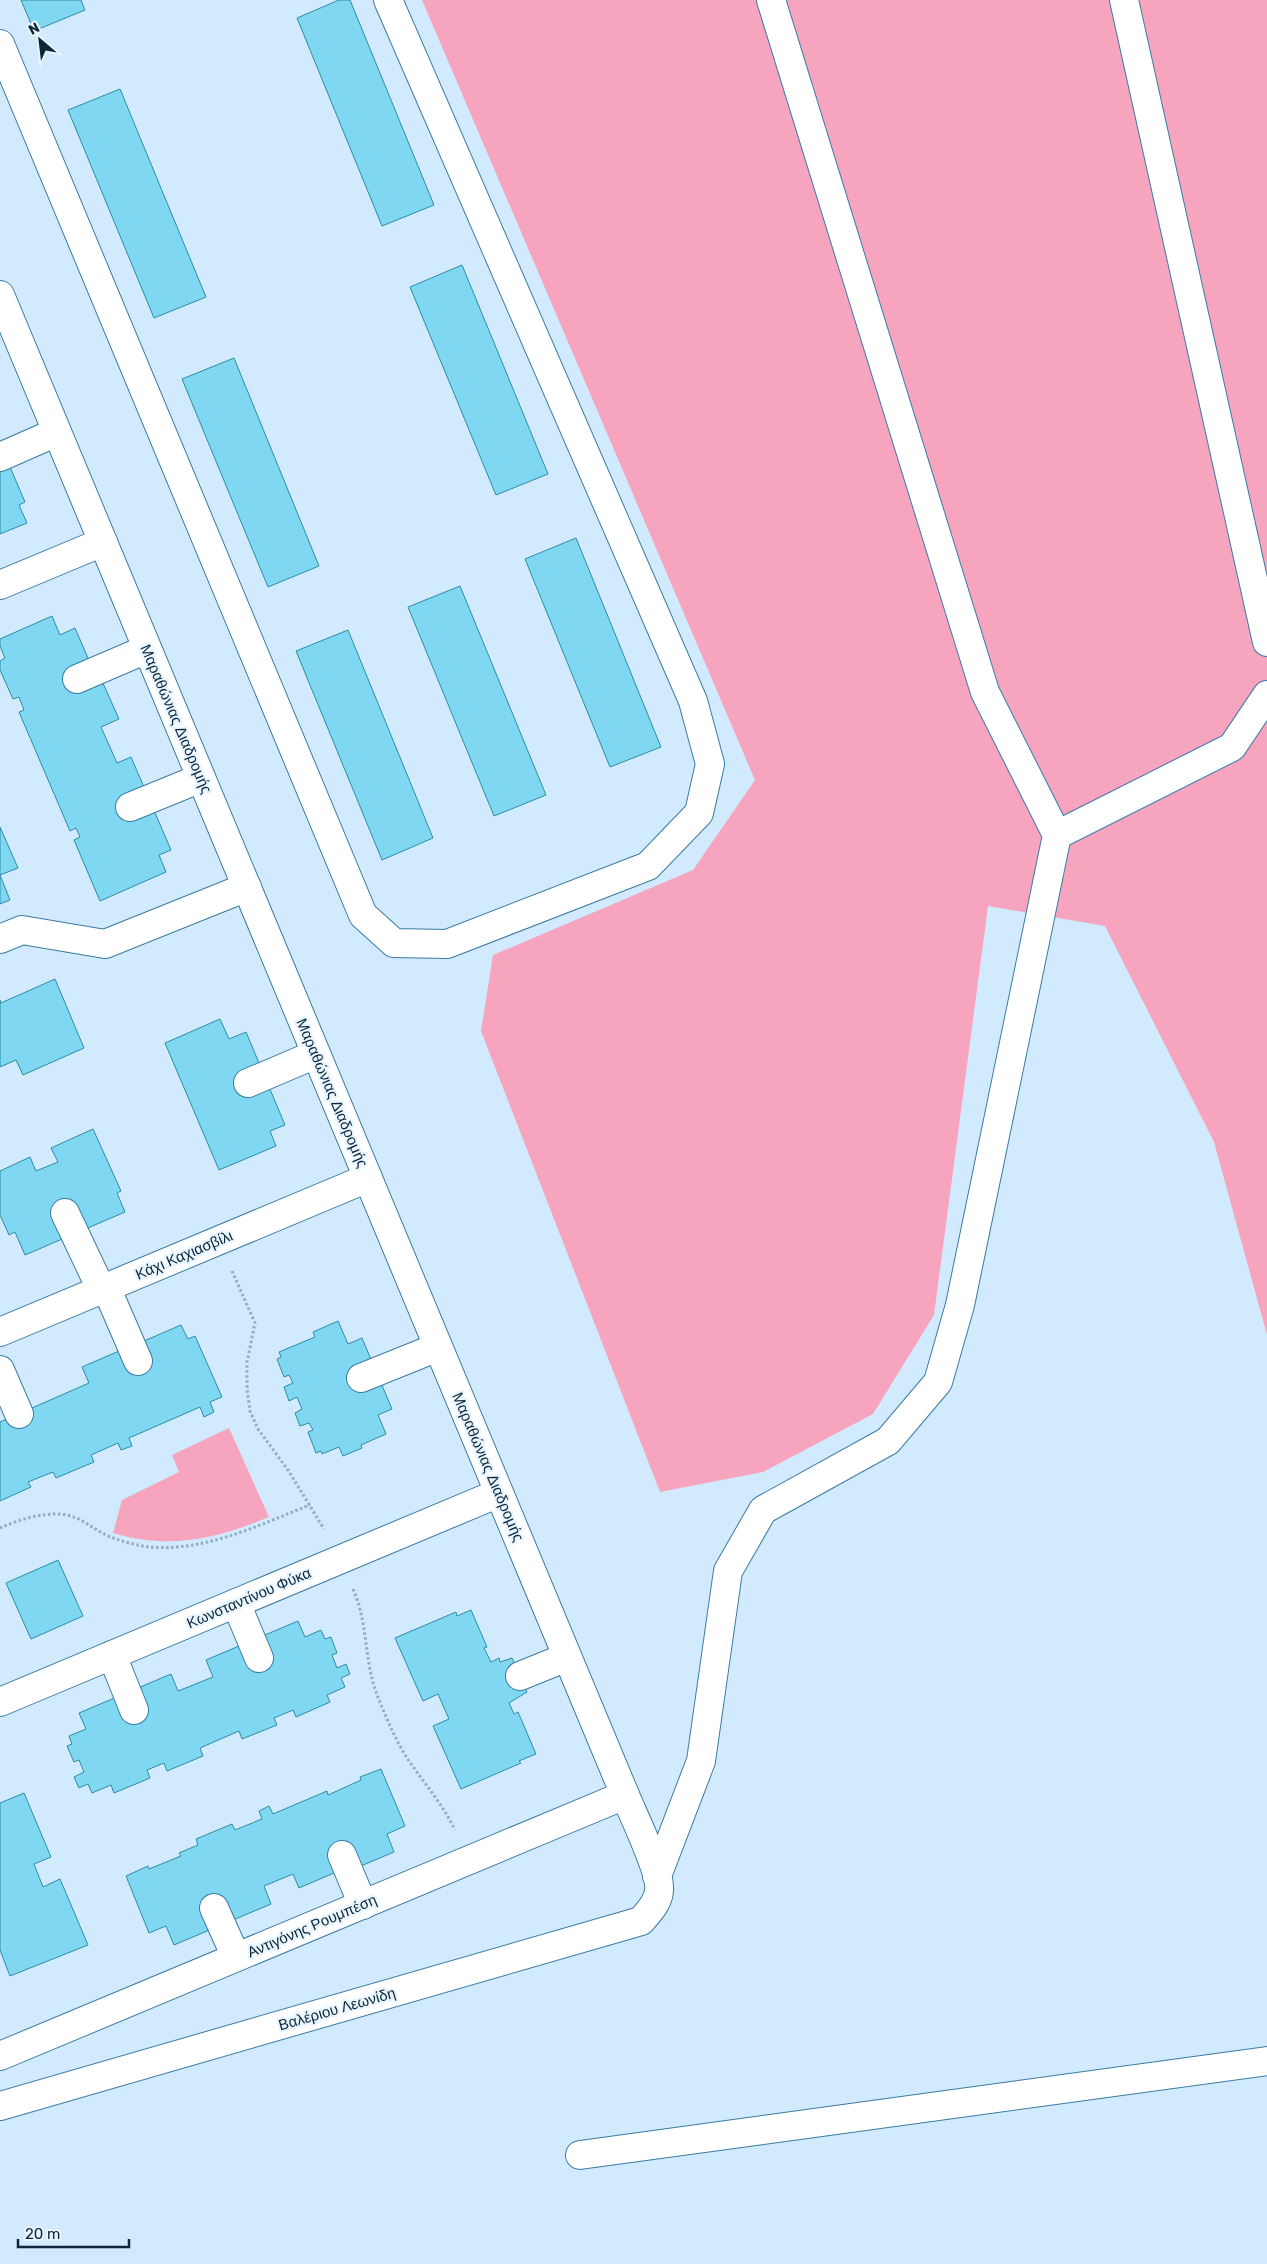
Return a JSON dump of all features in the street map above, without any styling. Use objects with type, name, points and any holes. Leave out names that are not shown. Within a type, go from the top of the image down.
[{"type":"street","points":[[0,44],[363,915],[394,943],[447,944],[648,866],[699,813],[710,764],[692,701],[388,0]]},
{"type":"street","points":[[771,0],[985,692],[1057,835],[1232,747],[1267,695]]},
{"type":"street","points":[[1124,0],[1267,642]]},
{"type":"street","name":"Μαραθώνιας Διαδρομής","points":[[0,295],[625,1795],[658,1884]]},
{"type":"street","points":[[0,457],[57,432]]},
{"type":"street","points":[[0,585],[103,542]]},
{"type":"street","points":[[77,679],[148,649]]},
{"type":"street","points":[[130,807],[201,778]]},
{"type":"street","name":"Βαλέριου Λεωνίδη","points":[[0,2106],[641,1921],[652,1908],[658,1884],[701,1761],[728,1571],[763,1510],[888,1441],[938,1382],[960,1305],[1057,835]]},
{"type":"street","points":[[0,939],[22,930],[105,944],[247,887]]},
{"type":"street","points":[[248,1083],[316,1054]]},
{"type":"street","name":"Κάχι Καχιασβίλι","points":[[0,1332],[368,1178]]},
{"type":"street","points":[[65,1213],[104,1288],[138,1361]]},
{"type":"street","points":[[361,1378],[438,1347]]},
{"type":"street","points":[[0,1370],[19,1414]]},
{"type":"street","name":"Κωνσταντίνου Φύκα","points":[[0,1702],[499,1493]]},
{"type":"street","points":[[236,1603],[259,1658]]},
{"type":"street","points":[[112,1655],[134,1710]]},
{"type":"street","points":[[520,1676],[567,1657]]},
{"type":"street","name":"Αντιγόνης Ρουμπέση","points":[[0,2056],[625,1795]]},
{"type":"street","points":[[342,1855],[363,1905]]},
{"type":"street","points":[[214,1908],[236,1957]]},
{"type":"street","points":[[580,2155],[1267,2061]]},
{"type":"path","points":[[0,1528],[38,1516],[57,1514],[71,1517],[108,1536],[127,1542],[148,1547],[171,1546],[199,1543],[234,1535],[310,1505]]},
{"type":"shaded area","points":[[422,0],[1267,0],[1267,1335],[1214,1142],[1105,926],[988,906],[934,1315],[873,1414],[763,1472],[660,1492],[481,1031],[493,955],[693,870],[755,780]]},
{"type":"shaded area","points":[[229,1428],[269,1517],[230,1531],[193,1540],[154,1541],[113,1533],[122,1500],[179,1472],[172,1455]]},
{"type":"building","points":[[21,0],[81,0],[85,10],[34,31]]},
{"type":"building","points":[[339,0],[350,0],[434,205],[382,226],[297,18]]},
{"type":"building","points":[[120,89],[206,297],[154,318],[68,110]]},
{"type":"building","points":[[462,265],[548,474],[496,495],[410,287]]},
{"type":"building","points":[[234,358],[319,566],[268,587],[182,379]]},
{"type":"building","points":[[7,460],[25,502],[19,505],[27,523],[0,534],[0,463]]},
{"type":"building","points":[[576,538],[661,747],[610,767],[525,559]]},
{"type":"building","points":[[460,586],[546,795],[494,816],[408,607]]},
{"type":"building","points":[[52,616],[60,635],[75,628],[91,665],[102,681],[119,719],[101,727],[117,763],[131,757],[171,850],[159,855],[166,872],[100,901],[74,840],[80,837],[76,828],[70,831],[19,712],[24,710],[19,697],[13,699],[0,670],[0,661],[5,658],[0,646],[0,639]]},
{"type":"building","points":[[348,630],[433,838],[382,860],[296,651]]},
{"type":"building","points":[[0,827],[18,868],[0,875]]},
{"type":"building","points":[[0,875],[10,900],[0,904]]},
{"type":"building","points":[[55,979],[84,1048],[23,1075],[16,1060],[0,1067],[0,1000],[1,1003]]},
{"type":"building","points":[[220,1019],[229,1039],[246,1032],[285,1125],[270,1131],[276,1146],[219,1170],[165,1043]]},
{"type":"building","points":[[93,1129],[121,1191],[117,1193],[125,1212],[25,1255],[15,1232],[9,1235],[0,1215],[0,1171],[30,1157],[36,1171],[58,1162],[51,1148]]},
{"type":"building","points":[[338,1321],[348,1344],[362,1338],[392,1409],[378,1415],[386,1434],[361,1445],[362,1448],[343,1456],[339,1447],[322,1454],[321,1451],[316,1453],[308,1432],[313,1430],[309,1423],[300,1426],[295,1413],[302,1409],[297,1397],[289,1401],[284,1387],[293,1383],[289,1375],[284,1377],[277,1359],[281,1357],[279,1352],[315,1337],[313,1332]]},
{"type":"building","points":[[181,1325],[188,1339],[195,1336],[222,1397],[210,1402],[214,1412],[204,1417],[200,1407],[129,1438],[132,1446],[121,1450],[118,1443],[91,1455],[94,1462],[56,1478],[53,1472],[28,1482],[31,1487],[0,1501],[0,1422],[89,1383],[82,1367],[119,1351],[138,1361],[151,1355],[144,1341]]},
{"type":"building","points":[[58,1560],[83,1616],[31,1639],[6,1583]]},
{"type":"building","points":[[471,1610],[487,1647],[484,1648],[491,1662],[499,1658],[500,1662],[512,1658],[527,1692],[509,1703],[514,1714],[518,1712],[536,1754],[519,1761],[521,1763],[461,1789],[433,1726],[449,1719],[438,1694],[423,1701],[395,1638],[456,1612],[457,1616]]},
{"type":"building","points":[[298,1621],[305,1637],[321,1630],[325,1639],[331,1637],[337,1653],[332,1655],[337,1668],[346,1664],[350,1674],[341,1678],[345,1687],[327,1695],[330,1702],[296,1717],[293,1710],[274,1718],[277,1725],[242,1739],[239,1731],[200,1748],[203,1756],[167,1771],[164,1763],[147,1770],[150,1778],[114,1793],[111,1785],[92,1793],[88,1784],[79,1788],[74,1777],[84,1772],[79,1760],[74,1762],[67,1746],[72,1744],[69,1736],[86,1729],[79,1713],[171,1674],[178,1691],[213,1677],[206,1660]]},
{"type":"building","points":[[381,1769],[405,1826],[387,1834],[394,1852],[356,1868],[341,1870],[299,1888],[293,1874],[264,1886],[271,1904],[174,1945],[166,1926],[149,1933],[126,1876],[148,1866],[149,1869],[181,1856],[179,1853],[198,1845],[196,1839],[232,1824],[235,1830],[262,1819],[259,1811],[269,1806],[273,1814],[327,1791],[328,1795],[361,1780],[360,1777]]},
{"type":"building","points":[[24,1793],[51,1857],[34,1864],[43,1887],[60,1879],[88,1945],[10,1976],[0,1950],[0,1803]]}]
